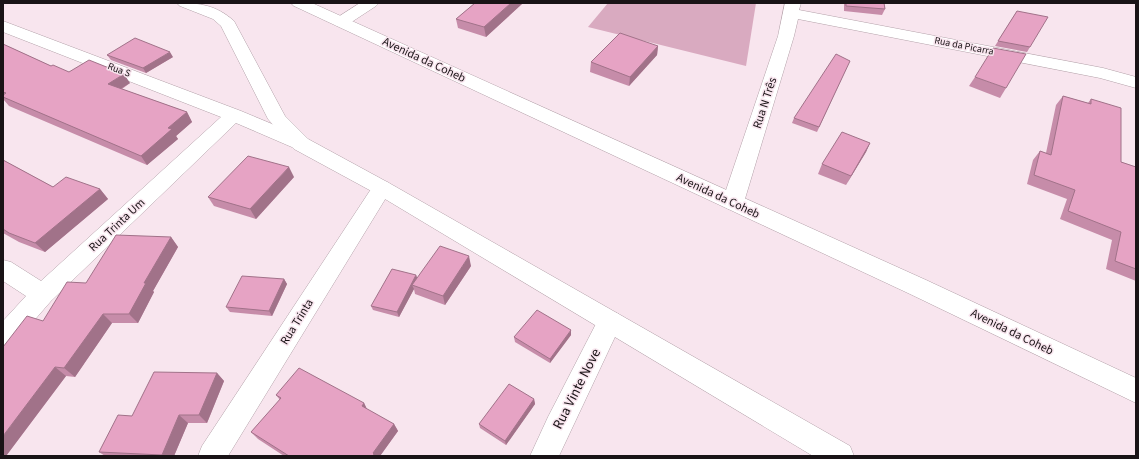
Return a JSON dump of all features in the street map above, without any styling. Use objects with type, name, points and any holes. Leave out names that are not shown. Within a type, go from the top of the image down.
[{"type":"street","points":[[185,3],[219,16],[228,24],[277,119],[301,144],[382,188],[840,456]]},
{"type":"street","name":"Avenida da Coheb","points":[[299,3],[918,287],[1136,391]]},
{"type":"street","points":[[341,22],[371,3]]},
{"type":"street","name":"Rua da Picarra","points":[[792,8],[1103,73],[1136,83]]},
{"type":"street","name":"Rua N Três","points":[[733,202],[786,36],[792,8]]},
{"type":"street","name":"Rua S","points":[[3,26],[234,115],[301,144]]},
{"type":"street","name":"Rua Trinta Um","points":[[3,338],[43,294],[234,115]]},
{"type":"street","name":"Rua Trinta","points":[[212,456],[382,188]]},
{"type":"street","points":[[3,269],[43,294]]},
{"type":"street","name":"Rua Vinte Nove","points":[[544,456],[610,322]]},
{"type":"shaded area","points":[[608,3],[756,3],[746,66],[588,27]]},
{"type":"building","points":[[475,3],[511,3],[484,27],[456,19]]},
{"type":"building","points":[[846,3],[884,3],[885,9],[846,6]]},
{"type":"building","points":[[1017,11],[1048,17],[1030,47],[998,41]]},
{"type":"building","points":[[620,33],[658,46],[630,77],[591,62]]},
{"type":"building","points":[[135,38],[170,52],[143,68],[107,55]]},
{"type":"building","points":[[3,44],[51,66],[53,65],[69,72],[89,60],[124,74],[108,84],[187,112],[168,128],[172,129],[141,156],[3,97],[6,93],[3,92]]},
{"type":"building","points":[[993,48],[1026,54],[1006,88],[975,77]]},
{"type":"building","points":[[836,54],[850,61],[819,127],[794,118]]},
{"type":"building","points":[[1063,96],[1091,104],[1091,99],[1121,108],[1121,162],[1136,167],[1136,269],[1115,261],[1121,232],[1068,211],[1075,190],[1034,175],[1040,151],[1051,155]]},
{"type":"building","points":[[842,132],[870,143],[851,176],[822,164]]},
{"type":"building","points":[[248,156],[289,167],[250,209],[208,197]]},
{"type":"building","points":[[3,160],[53,187],[66,177],[100,189],[35,243],[9,233],[3,229]]},
{"type":"building","points":[[116,235],[171,237],[144,283],[146,283],[129,314],[103,314],[64,368],[55,367],[3,436],[3,347],[27,316],[43,321],[67,282],[86,283]]},
{"type":"building","points":[[440,246],[469,256],[443,296],[412,285]]},
{"type":"building","points":[[392,269],[416,275],[397,312],[371,306]]},
{"type":"building","points":[[242,276],[284,279],[269,311],[226,307]]},
{"type":"building","points":[[537,310],[571,330],[550,359],[514,337]]},
{"type":"building","points":[[299,368],[364,403],[362,406],[394,424],[373,453],[373,456],[289,456],[251,432],[281,398],[276,395]]},
{"type":"building","points":[[154,372],[217,373],[199,415],[179,415],[162,455],[99,452],[118,415],[132,416]]},
{"type":"building","points":[[509,384],[534,399],[505,441],[479,424]]}]
